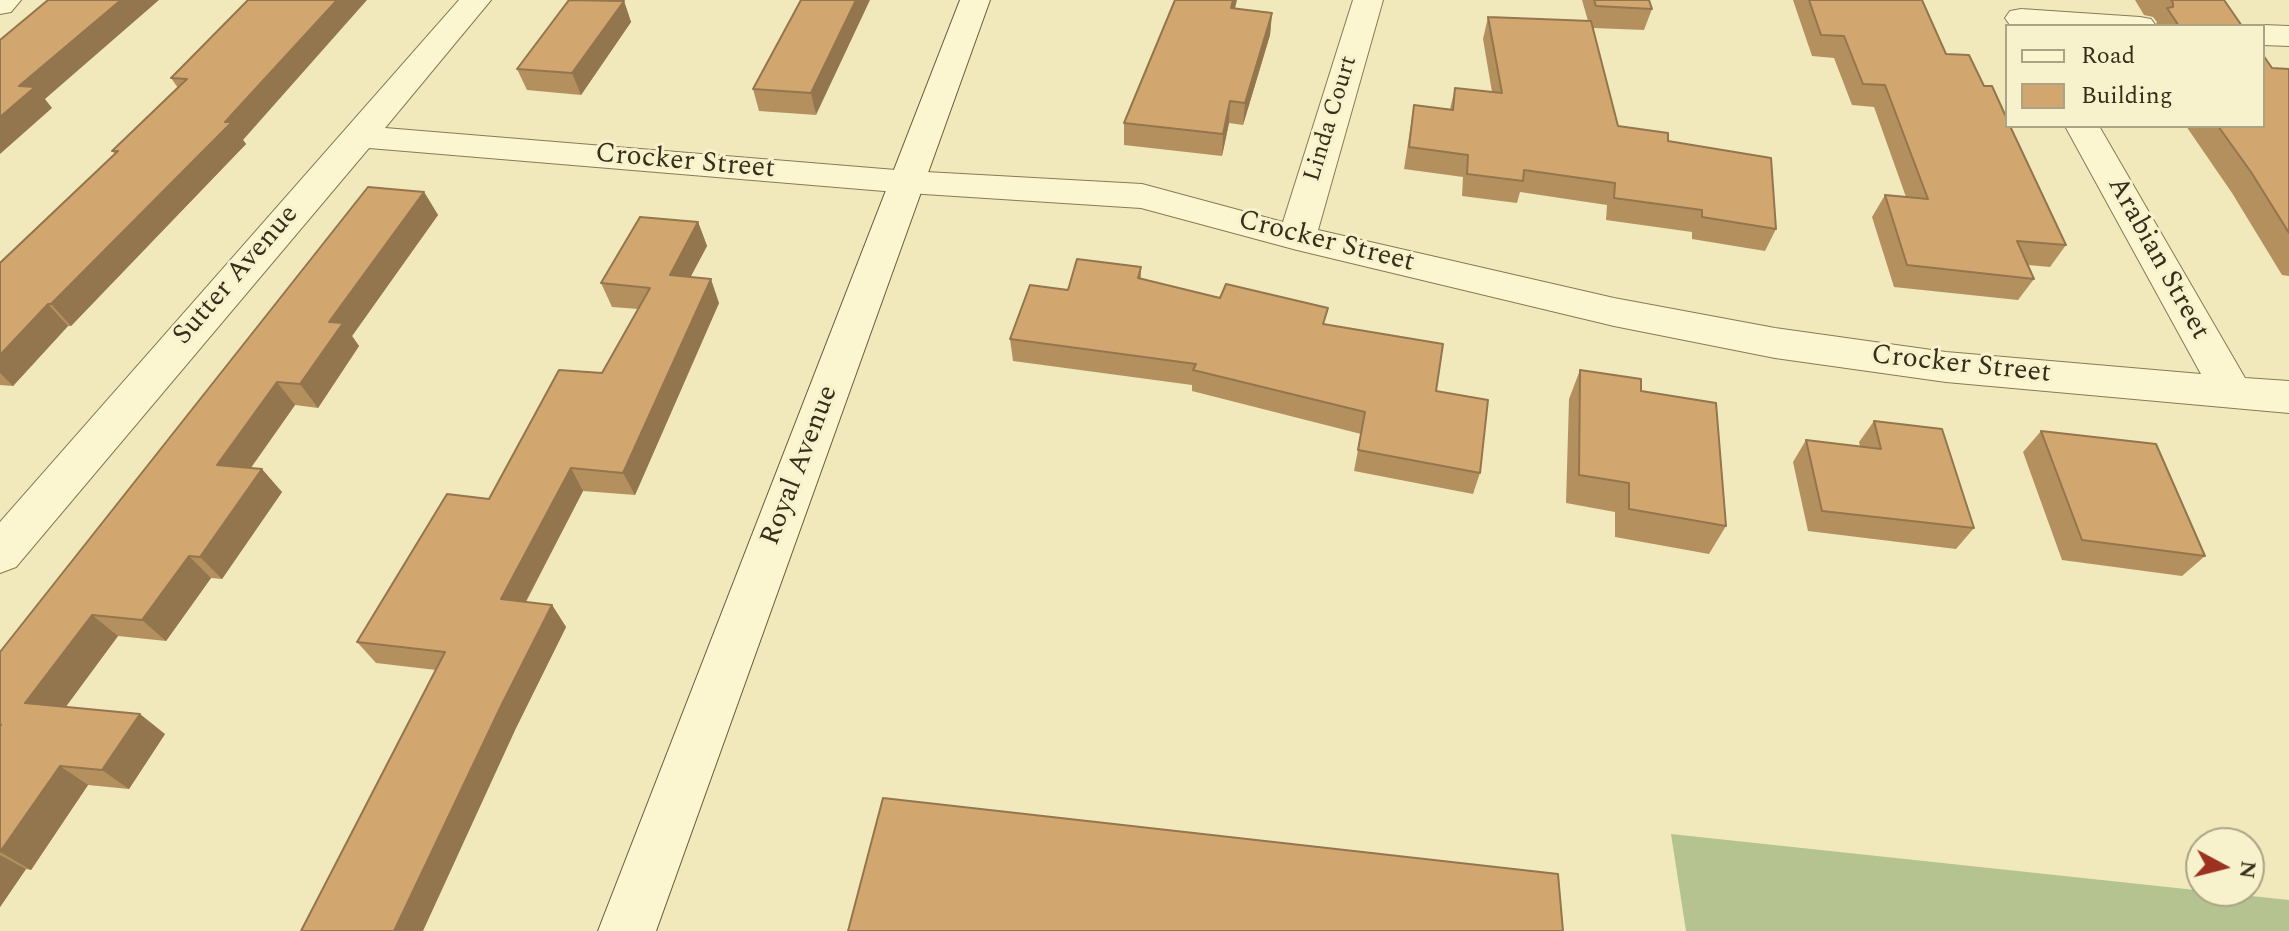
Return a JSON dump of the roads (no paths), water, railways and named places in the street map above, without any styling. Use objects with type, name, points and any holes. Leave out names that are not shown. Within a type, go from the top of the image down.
[{"type":"street","points":[[0,5],[6,0]]},
{"type":"street","name":"Sutter Avenue","points":[[0,554],[476,0]]},
{"type":"street","name":"Royal Avenue","points":[[627,931],[975,0]]},
{"type":"street","name":"Linda Court","points":[[1297,238],[1368,0]]},
{"type":"street","points":[[2020,15],[2118,24]]},
{"type":"street","points":[[2265,35],[2289,36]]},
{"type":"street","name":"Arabian Street","points":[[2083,128],[2232,392]]},
{"type":"street","name":"Crocker Street","points":[[357,136],[908,182],[1142,196],[1297,238],[1614,312],[1775,343],[1946,367],[2289,397]]}]
